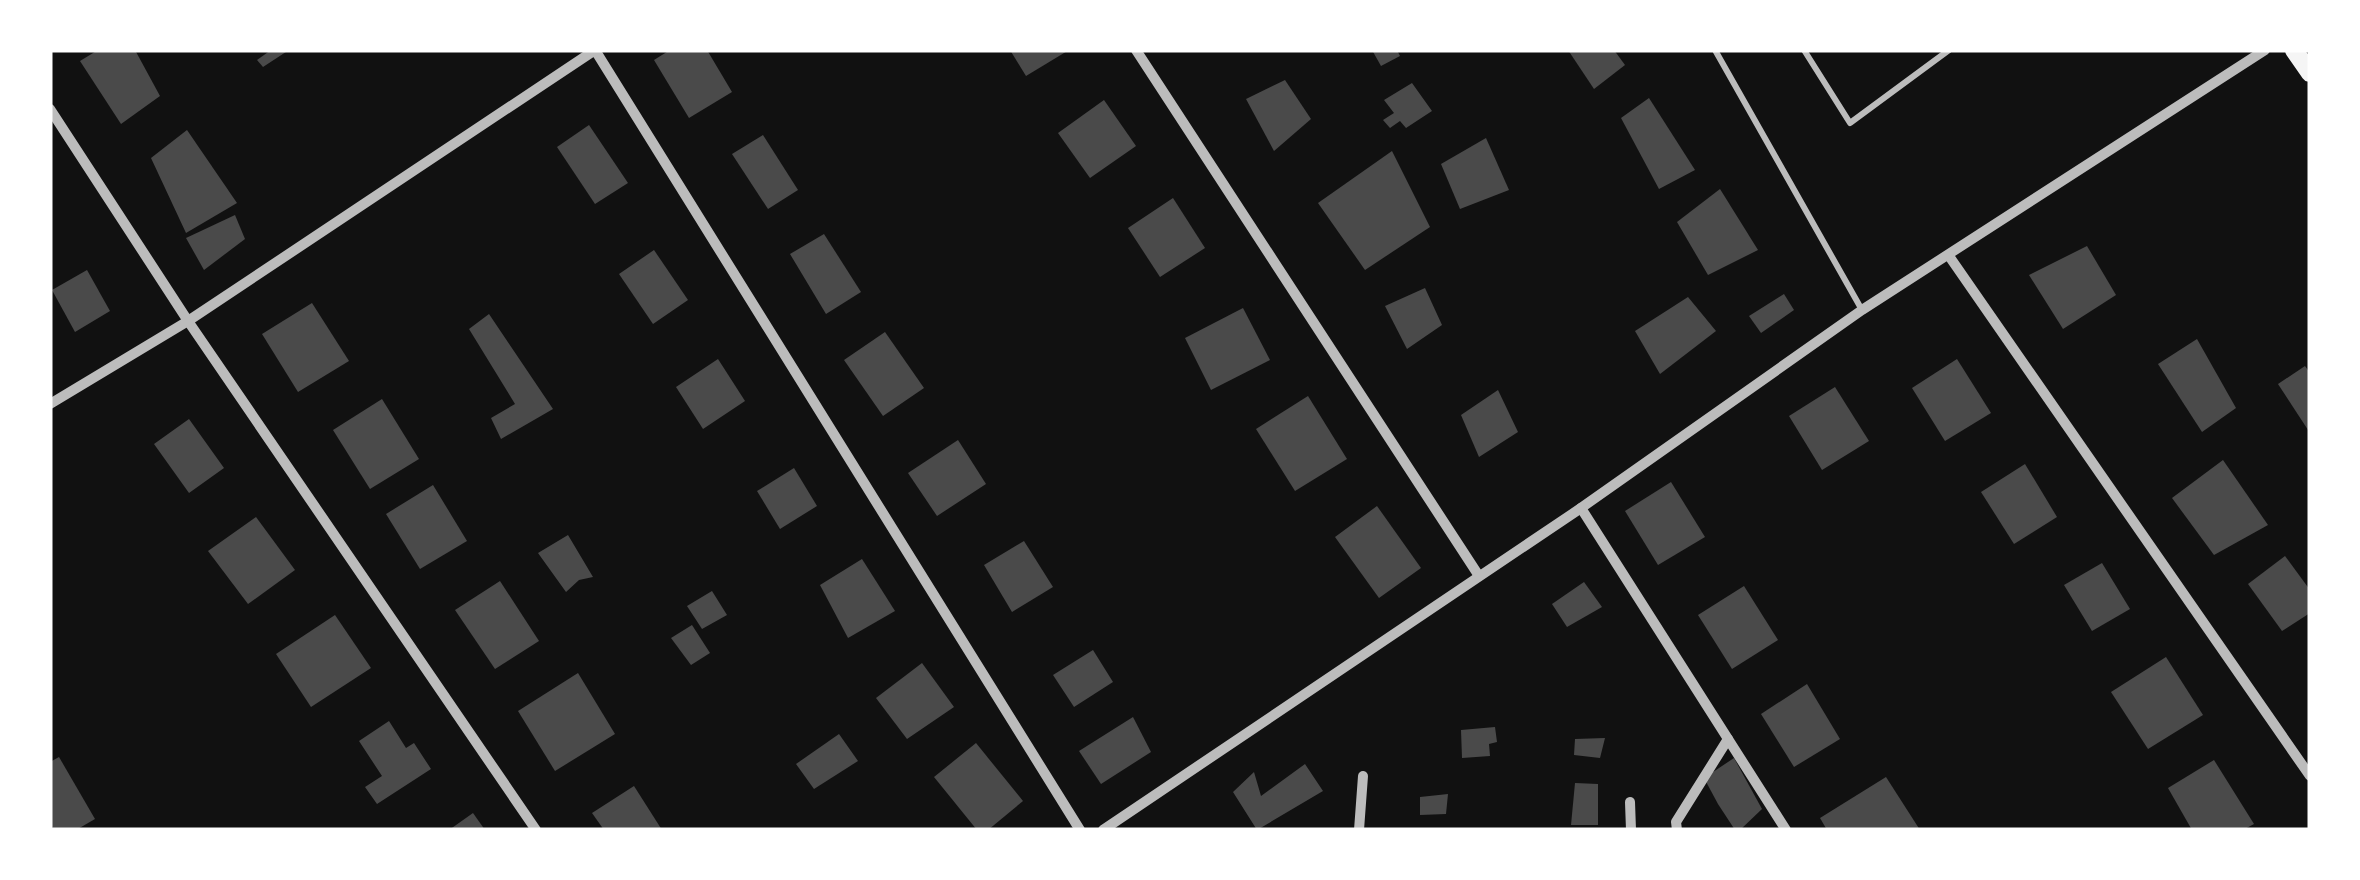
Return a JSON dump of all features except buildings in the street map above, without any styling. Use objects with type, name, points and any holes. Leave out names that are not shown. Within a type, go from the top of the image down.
[{"type":"main road","points":[[2294,50],[2310,73]]},
{"type":"street","points":[[50,404],[188,321],[596,50],[1080,830]]},
{"type":"street","points":[[1136,50],[1478,576]]},
{"type":"street","points":[[1103,830],[1581,508],[1862,310],[2265,50]]},
{"type":"street","points":[[50,109],[188,321],[536,830]]},
{"type":"street","points":[[1950,256],[2310,776]]},
{"type":"street","points":[[1581,508],[1786,830]]},
{"type":"street","points":[[1677,830],[1676,822],[1728,739]]},
{"type":"street","points":[[1359,830],[1362,776]]},
{"type":"street","points":[[1630,802],[1631,830]]},
{"type":"lane","points":[[1715,50],[1862,310]]},
{"type":"lane","points":[[1804,50],[1850,123],[1949,50]]}]
